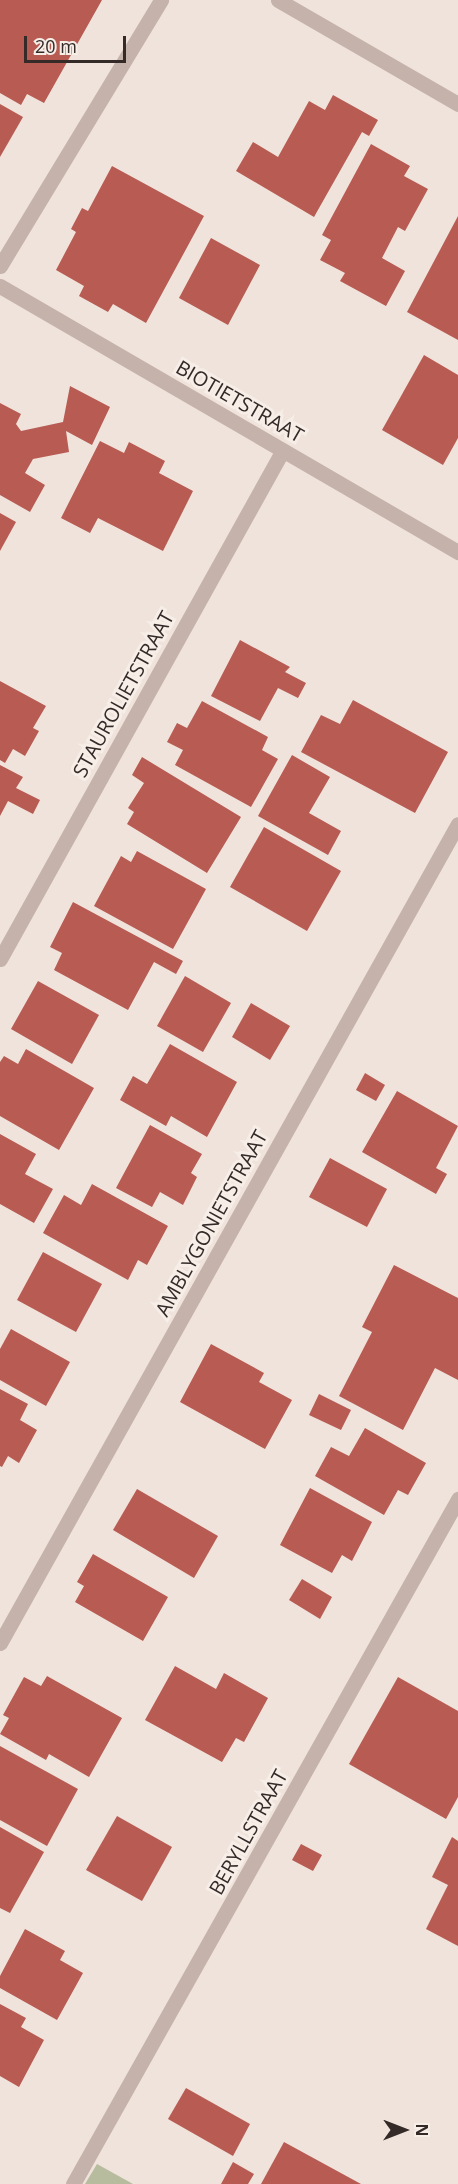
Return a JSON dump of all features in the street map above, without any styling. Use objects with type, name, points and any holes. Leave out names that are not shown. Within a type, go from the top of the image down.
[{"type":"street","points":[[0,267],[161,0]]},
{"type":"street","points":[[278,0],[458,104]]},
{"type":"street","name":"BIOTIETSTRAAT","points":[[0,286],[458,552]]},
{"type":"street","name":"STAUROLIETSTRAAT","points":[[0,959],[283,450]]},
{"type":"street","name":"AMBLYGONIETSTRAAT","points":[[0,1643],[458,824]]},
{"type":"street","name":"BERYLLSTRAAT","points":[[73,2184],[458,1499]]},
{"type":"green space","points":[[97,2164],[133,2184],[85,2184]]},
{"type":"building","points":[[0,0],[102,0],[44,103],[27,94],[21,105],[0,93]]},
{"type":"building","points":[[333,95],[378,120],[369,136],[362,132],[314,217],[236,171],[253,142],[278,157],[309,101],[325,110]]},
{"type":"building","points":[[0,104],[23,117],[0,157]]},
{"type":"building","points":[[371,144],[410,166],[404,176],[428,189],[405,231],[398,227],[382,258],[405,271],[386,306],[340,281],[345,273],[320,260],[331,240],[322,235]]},
{"type":"building","points":[[112,166],[204,216],[146,323],[113,304],[108,312],[79,296],[84,286],[56,270],[76,232],[71,229],[82,208],[88,211]]},
{"type":"building","points":[[458,216],[458,340],[407,312]]},
{"type":"building","points":[[211,238],[260,265],[228,325],[179,298]]},
{"type":"building","points":[[424,355],[458,375],[458,438],[443,465],[382,430]]},
{"type":"building","points":[[70,386],[110,407],[92,445],[66,431],[69,452],[33,459],[25,473],[45,485],[30,512],[0,495],[0,403],[21,414],[16,424],[21,431],[63,422]]},
{"type":"building","points":[[100,441],[124,453],[129,442],[165,461],[159,473],[193,491],[163,551],[98,518],[90,533],[61,518]]},
{"type":"building","points":[[0,513],[16,522],[0,551]]},
{"type":"building","points":[[240,640],[290,667],[285,672],[306,683],[298,698],[278,688],[260,721],[211,696]]},
{"type":"building","points":[[0,681],[46,706],[33,728],[39,731],[25,756],[13,749],[5,763],[0,760]]},
{"type":"building","points":[[353,700],[448,752],[415,813],[301,752],[321,715],[340,724]]},
{"type":"building","points":[[202,701],[268,737],[262,750],[278,759],[251,807],[175,765],[183,750],[167,742],[177,723],[187,728]]},
{"type":"building","points":[[292,755],[330,777],[309,813],[341,831],[328,855],[258,816]]},
{"type":"building","points":[[142,757],[241,817],[207,873],[127,824],[134,812],[128,808],[144,783],[132,775]]},
{"type":"building","points":[[0,765],[23,777],[16,788],[40,800],[33,814],[8,801],[0,816]]},
{"type":"building","points":[[264,827],[341,871],[307,931],[230,887]]},
{"type":"building","points":[[137,851],[206,889],[173,949],[94,906],[121,856],[131,862]]},
{"type":"building","points":[[73,902],[183,961],[176,974],[154,962],[128,1010],[54,970],[62,953],[50,947]]},
{"type":"building","points":[[185,976],[231,1003],[203,1052],[157,1026]]},
{"type":"building","points":[[38,981],[99,1015],[72,1064],[11,1029]]},
{"type":"building","points":[[251,1003],[290,1026],[270,1060],[232,1037]]},
{"type":"building","points":[[170,1044],[237,1082],[207,1137],[171,1116],[166,1126],[120,1100],[133,1076],[147,1084]]},
{"type":"building","points":[[26,1049],[94,1088],[59,1150],[0,1116],[0,1062],[4,1056],[18,1064]]},
{"type":"building","points":[[365,1073],[385,1085],[376,1101],[356,1090]]},
{"type":"building","points":[[397,1091],[458,1126],[436,1168],[447,1174],[436,1194],[362,1152]]},
{"type":"building","points":[[150,1125],[202,1154],[191,1173],[197,1177],[183,1205],[160,1192],[152,1207],[116,1188]]},
{"type":"building","points":[[0,1134],[36,1154],[25,1174],[53,1189],[34,1223],[0,1204]]},
{"type":"building","points":[[330,1158],[387,1189],[367,1227],[309,1197]]},
{"type":"building","points":[[92,1184],[168,1226],[147,1265],[138,1260],[128,1280],[43,1233],[64,1195],[81,1205]]},
{"type":"building","points":[[43,1252],[102,1284],[76,1332],[17,1300]]},
{"type":"building","points":[[394,1265],[458,1298],[458,1380],[435,1368],[403,1430],[339,1396],[372,1332],[362,1327]]},
{"type":"building","points":[[11,1329],[70,1362],[46,1406],[0,1380],[0,1349]]},
{"type":"building","points":[[211,1344],[264,1373],[259,1382],[292,1400],[265,1449],[180,1402]]},
{"type":"building","points":[[0,1389],[28,1404],[20,1420],[37,1430],[19,1463],[8,1456],[2,1467],[0,1466]]},
{"type":"building","points":[[319,1394],[351,1410],[341,1430],[309,1415]]},
{"type":"building","points":[[365,1428],[426,1463],[408,1495],[398,1490],[384,1515],[315,1476],[331,1447],[349,1456]]},
{"type":"building","points":[[310,1488],[372,1522],[352,1561],[342,1555],[332,1573],[280,1545]]},
{"type":"building","points":[[137,1489],[218,1536],[194,1578],[113,1530]]},
{"type":"building","points":[[93,1554],[168,1597],[143,1641],[75,1602],[84,1586],[77,1582]]},
{"type":"building","points":[[302,1579],[332,1597],[320,1619],[289,1600]]},
{"type":"building","points":[[175,1666],[216,1689],[224,1673],[268,1698],[244,1742],[236,1738],[222,1762],[145,1720]]},
{"type":"building","points":[[47,1676],[122,1718],[89,1777],[49,1754],[46,1760],[0,1734],[9,1718],[3,1715],[24,1677],[41,1686]]},
{"type":"building","points":[[398,1677],[458,1711],[458,1797],[446,1819],[349,1764]]},
{"type":"building","points":[[0,1746],[78,1789],[47,1846],[0,1820]]},
{"type":"building","points":[[117,1816],[172,1847],[142,1901],[86,1870]]},
{"type":"building","points":[[0,1827],[44,1852],[10,1913],[0,1908]]},
{"type":"building","points":[[452,1837],[458,1841],[458,1946],[426,1929],[448,1885],[432,1877]]},
{"type":"building","points":[[301,1844],[322,1855],[313,1871],[292,1860]]},
{"type":"building","points":[[25,1929],[65,1951],[60,1960],[83,1973],[57,2020],[0,1988],[0,1976]]},
{"type":"building","points":[[0,2004],[26,2018],[21,2027],[44,2040],[19,2087],[0,2076]]},
{"type":"building","points":[[186,2088],[250,2124],[233,2156],[168,2119]]},
{"type":"building","points":[[284,2142],[361,2184],[261,2184]]},
{"type":"building","points":[[233,2162],[254,2174],[248,2184],[221,2184]]}]
